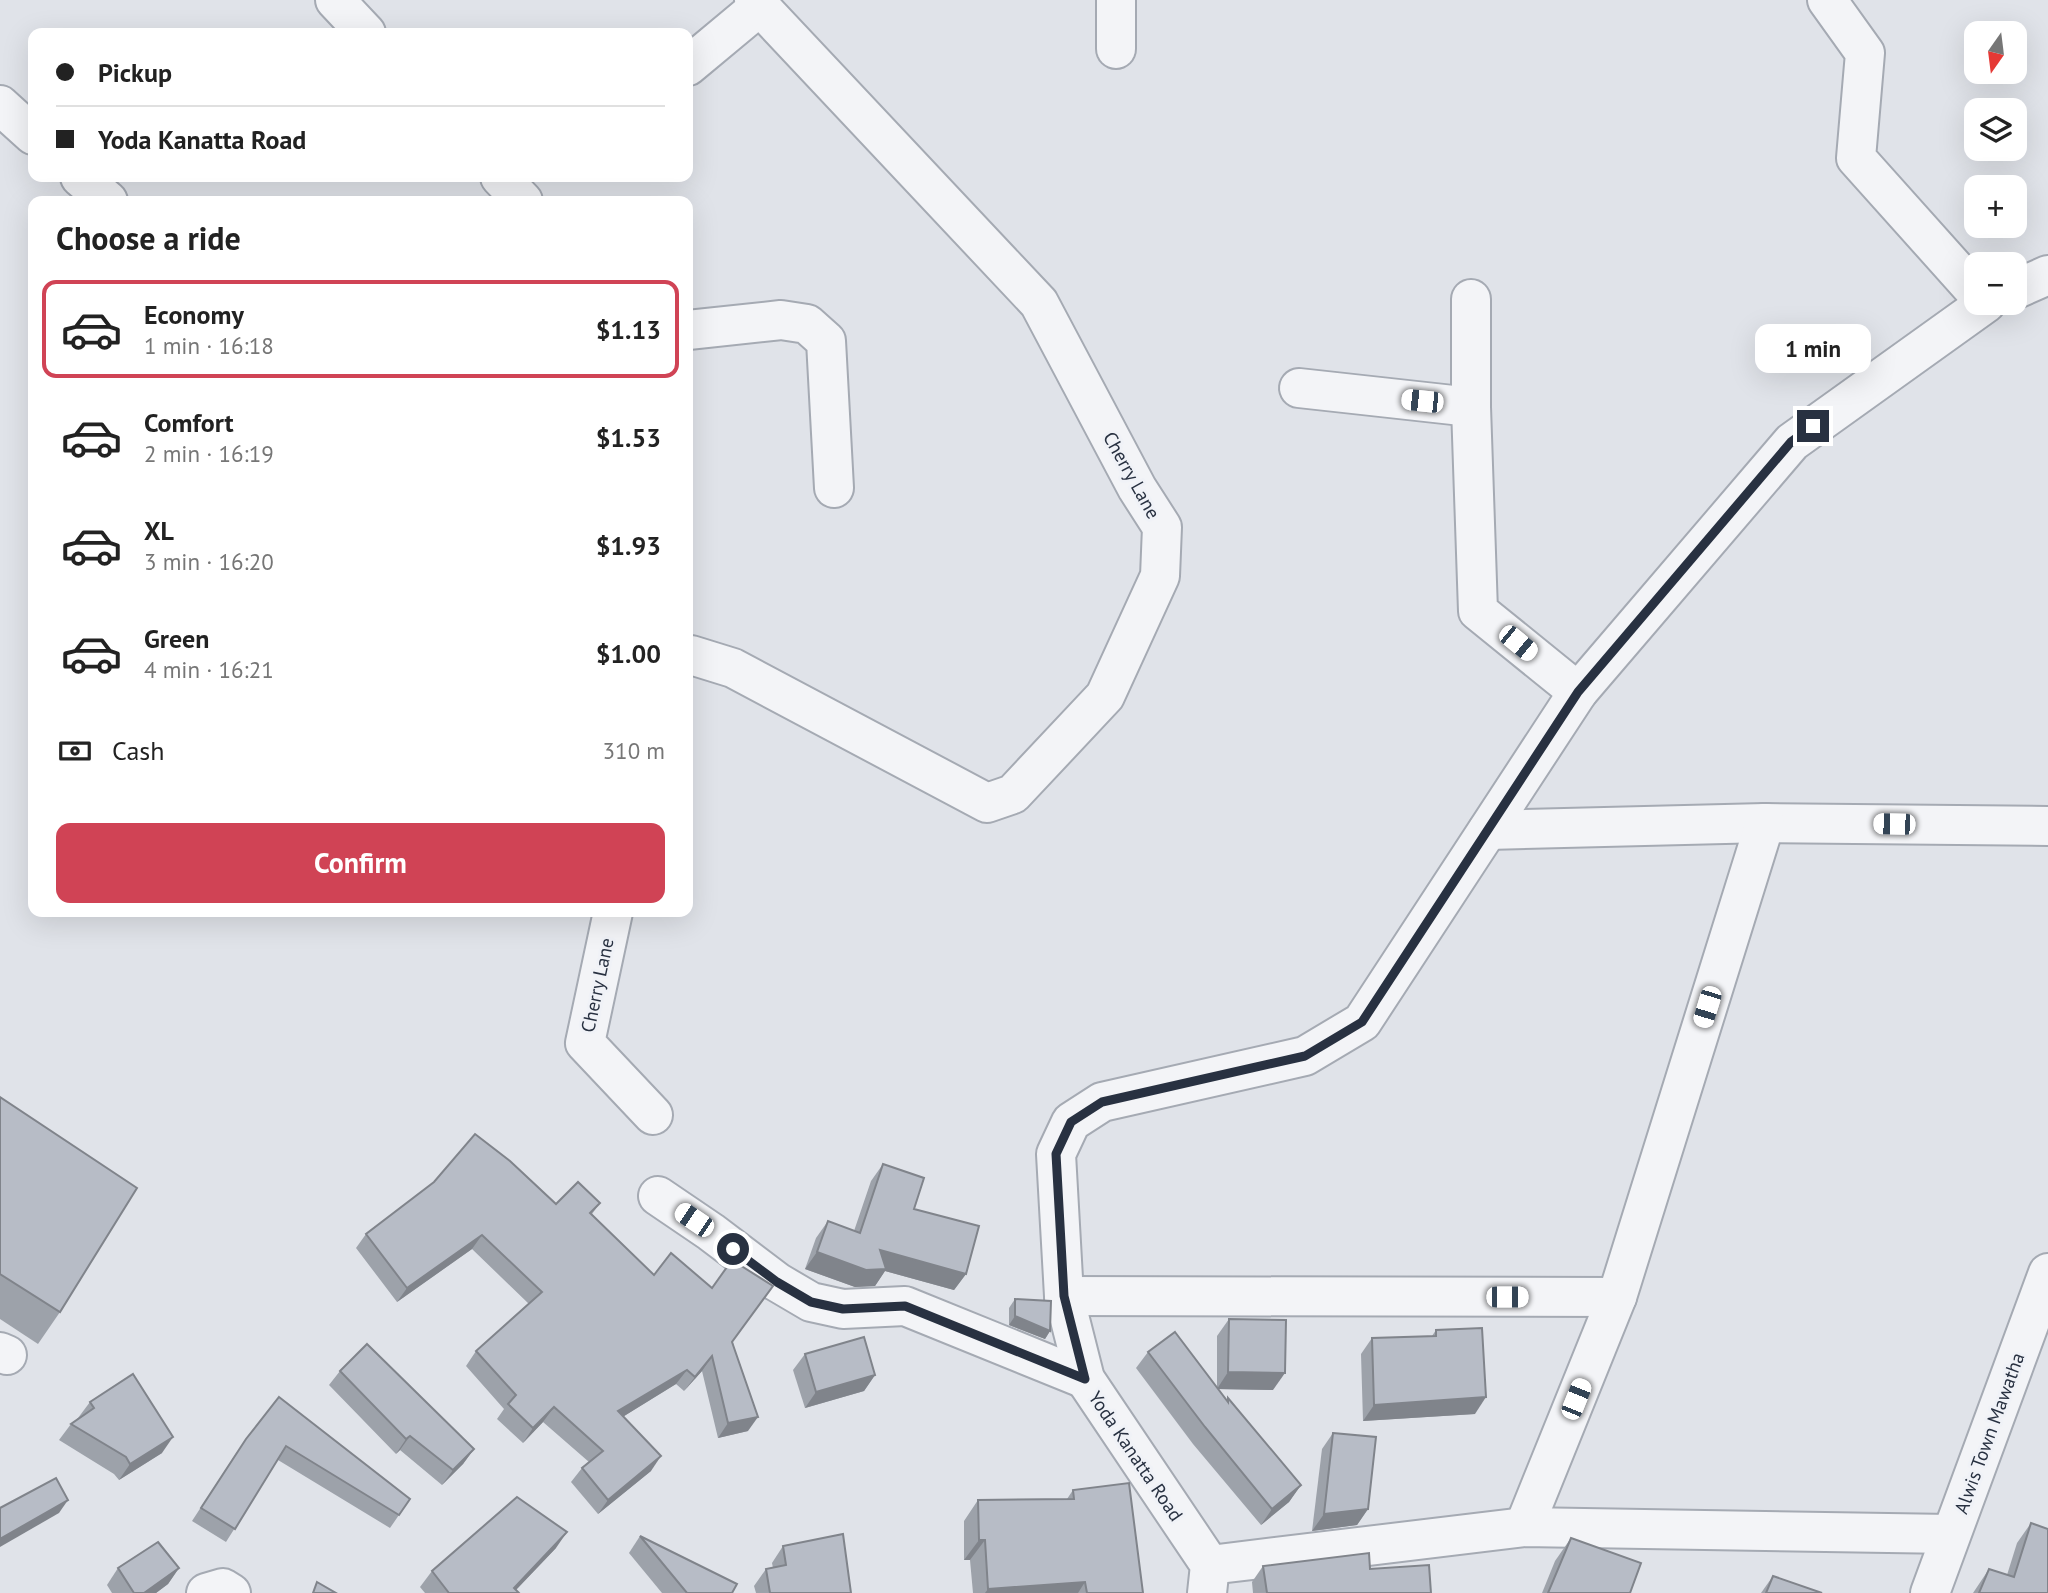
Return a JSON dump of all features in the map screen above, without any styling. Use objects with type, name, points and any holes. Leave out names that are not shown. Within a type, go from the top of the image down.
[{"type":"street","points":[[335,0],[361,28]]},
{"type":"street","points":[[1116,0],[1116,49]]},
{"type":"street","points":[[1828,0],[1865,53],[1856,158],[1964,279]]},
{"type":"street","points":[[693,61],[757,3]]},
{"type":"street","name":"Cherry Lane","points":[[693,656],[733,668],[987,803],[1013,794],[1105,696],[1160,576],[1162,527],[1138,488],[1039,303],[757,3]]},
{"type":"street","points":[[0,105],[28,130]]},
{"type":"street","points":[[86,182],[102,196]]},
{"type":"street","points":[[505,182],[518,196]]},
{"type":"street","points":[[2027,284],[2048,275]]},
{"type":"street","points":[[1471,299],[1471,407],[1478,611],[1578,692]]},
{"type":"street","name":"Yoda Kanatta Road","points":[[1209,1579],[1085,1379],[1064,1296],[1056,1154],[1071,1122],[1102,1102],[1305,1056],[1362,1022],[1578,692],[1791,442],[1968,315]]},
{"type":"street","points":[[693,329],[781,320],[807,324],[826,341],[834,488]]},
{"type":"street","points":[[1300,388],[1471,407]]},
{"type":"street","points":[[1524,1527],[1617,1297],[1765,823]]},
{"type":"street","points":[[1488,830],[1765,823],[2048,826]]},
{"type":"street","name":"Cherry Lane","points":[[612,917],[585,1043],[653,1115]]},
{"type":"street","points":[[658,1196],[712,1232],[777,1282],[811,1302],[843,1309],[905,1306],[1085,1379]]},
{"type":"street","name":"Alwis Town Mawatha","points":[[1930,1593],[2044,1295]]},
{"type":"street","points":[[1064,1296],[1617,1297]]},
{"type":"street","points":[[1209,1579],[1524,1527],[1951,1534]]},
{"type":"street","points":[[206,1593],[223,1588],[231,1593]]},
{"type":"building","points":[[0,1097],[137,1188],[60,1312],[0,1274]]},
{"type":"building","points":[[475,1134],[510,1161],[556,1204],[578,1182],[600,1203],[590,1213],[654,1275],[671,1253],[712,1288],[732,1260],[773,1286],[732,1342],[758,1417],[728,1423],[712,1356],[695,1377],[687,1370],[618,1411],[661,1456],[608,1500],[582,1468],[603,1451],[554,1407],[533,1428],[508,1404],[516,1395],[476,1351],[542,1292],[482,1235],[407,1288],[366,1234],[434,1182]]},
{"type":"building","points":[[883,1164],[924,1178],[914,1209],[979,1226],[966,1274],[880,1250],[886,1269],[866,1270],[817,1252],[828,1221],[860,1233]]},
{"type":"building","points":[[1015,1299],[1051,1301],[1050,1331],[1015,1316]]},
{"type":"building","points":[[1229,1319],[1286,1320],[1285,1373],[1228,1372]]},
{"type":"building","points":[[1482,1328],[1486,1397],[1374,1405],[1372,1338],[1436,1336],[1436,1330]]},
{"type":"building","points":[[1175,1332],[1228,1402],[1228,1398],[1301,1485],[1272,1509],[1148,1352]]},
{"type":"building","points":[[864,1337],[875,1375],[816,1392],[805,1354]]},
{"type":"building","points":[[367,1344],[474,1449],[453,1470],[410,1436],[406,1439],[340,1371]]},
{"type":"building","points":[[133,1374],[173,1437],[130,1464],[126,1457],[71,1424],[94,1408],[90,1402]]},
{"type":"building","points":[[279,1397],[410,1499],[399,1515],[286,1446],[235,1529],[201,1508],[246,1439]]},
{"type":"building","points":[[1333,1433],[1376,1437],[1368,1509],[1324,1514]]},
{"type":"building","points":[[56,1478],[68,1500],[0,1539],[0,1508]]},
{"type":"building","points":[[1129,1483],[1143,1593],[1087,1593],[1085,1582],[988,1589],[985,1540],[979,1540],[978,1500],[1074,1499],[1073,1490]]},
{"type":"building","points":[[517,1497],[567,1532],[514,1588],[519,1593],[449,1593],[432,1571]]},
{"type":"building","points":[[2031,1523],[2048,1529],[2048,1593],[1979,1593],[1989,1569],[2014,1577]]},
{"type":"building","points":[[843,1534],[851,1593],[770,1593],[766,1569],[786,1565],[783,1546]]},
{"type":"building","points":[[640,1536],[737,1584],[732,1593],[687,1593]]},
{"type":"building","points":[[1571,1538],[1641,1563],[1630,1593],[1548,1593]]},
{"type":"building","points":[[158,1542],[179,1568],[144,1593],[134,1593],[118,1568]]},
{"type":"building","points":[[1369,1553],[1370,1569],[1429,1565],[1431,1593],[1267,1593],[1263,1566]]},
{"type":"building","points":[[1773,1576],[1822,1593],[1766,1593]]},
{"type":"building","points":[[317,1582],[336,1593],[313,1593]]},
{"type":"route","points":[[733,1249],[777,1282],[811,1302],[843,1309],[905,1306],[1085,1379],[1064,1296],[1056,1154],[1071,1122],[1102,1102],[1305,1056],[1362,1022],[1578,692],[1791,442],[1813,426]]}]
